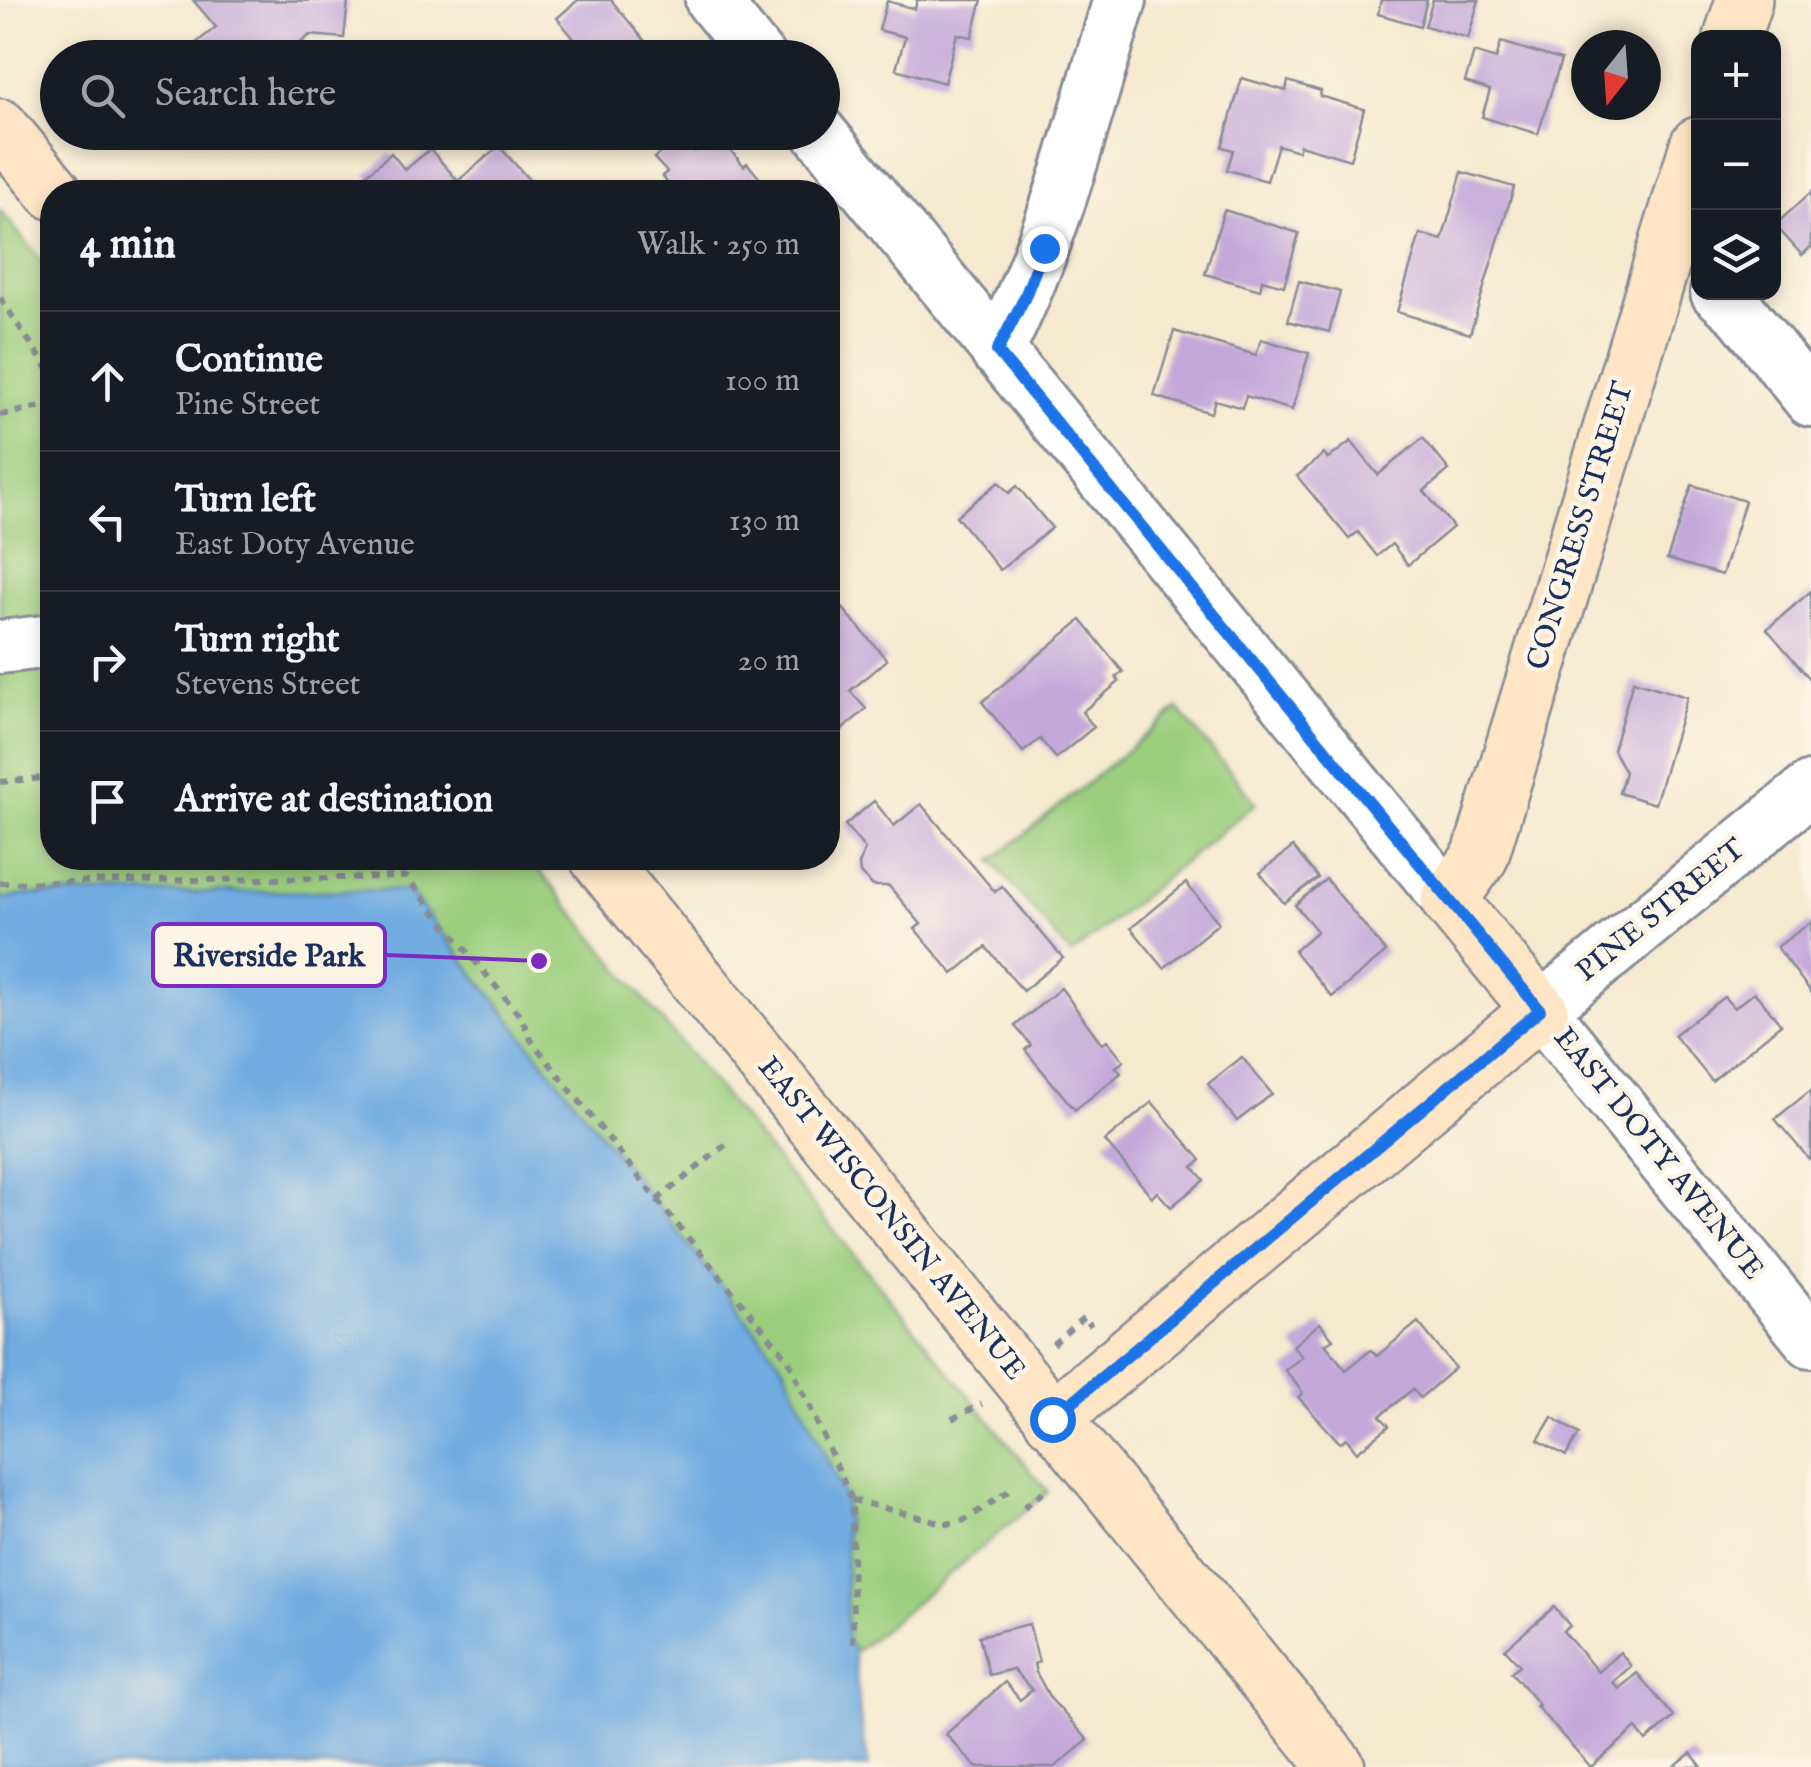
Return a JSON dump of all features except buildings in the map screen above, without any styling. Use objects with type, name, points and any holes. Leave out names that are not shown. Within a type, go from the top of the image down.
[{"type":"street","points":[[712,0],[744,40]]},
{"type":"street","points":[[997,351],[1044,248],[1120,0]]},
{"type":"street","points":[[1735,30],[1744,0]]},
{"type":"street","points":[[0,127],[44,180]]},
{"type":"street","name":"EAST DOTY AVENUE","points":[[835,150],[1811,1341]]},
{"type":"street","name":"CONGRESS STREET","points":[[1449,900],[1480,857],[1680,275],[1691,196]]},
{"type":"street","points":[[1725,300],[1742,314],[1811,400]]},
{"type":"street","points":[[0,647],[40,642]]},
{"type":"street","name":"PINE STREET","points":[[1052,1419],[1811,788]]},
{"type":"street","name":"EAST WISCONSIN AVENUE","points":[[608,870],[1337,1767]]},
{"type":"path","points":[[0,298],[40,357]]},
{"type":"path","points":[[0,415],[40,407]]},
{"type":"path","points":[[0,782],[40,777]]},
{"type":"path","points":[[0,883],[406,877],[520,1017],[532,1040],[657,1200],[788,1359],[852,1500],[852,1644]]},
{"type":"path","points":[[657,1200],[728,1143]]},
{"type":"path","points":[[852,1500],[948,1524],[965,1520],[1009,1491]]},
{"type":"green space","points":[[0,210],[40,259],[40,870],[539,870],[1048,1492],[853,1654],[853,1646],[847,1645],[514,1023],[408,890],[26,895],[0,899]]},
{"type":"green space","points":[[1178,709],[1256,803],[1071,955],[992,861]]},
{"type":"water","points":[[408,890],[784,1366],[845,1498],[847,1644],[853,1646],[869,1767],[0,1767],[0,899],[26,895]]},
{"type":"place","name":"Riverside Park","points":[[539,961]]},
{"type":"route","points":[[1044,248],[997,351],[1540,1010],[1052,1419]]}]
